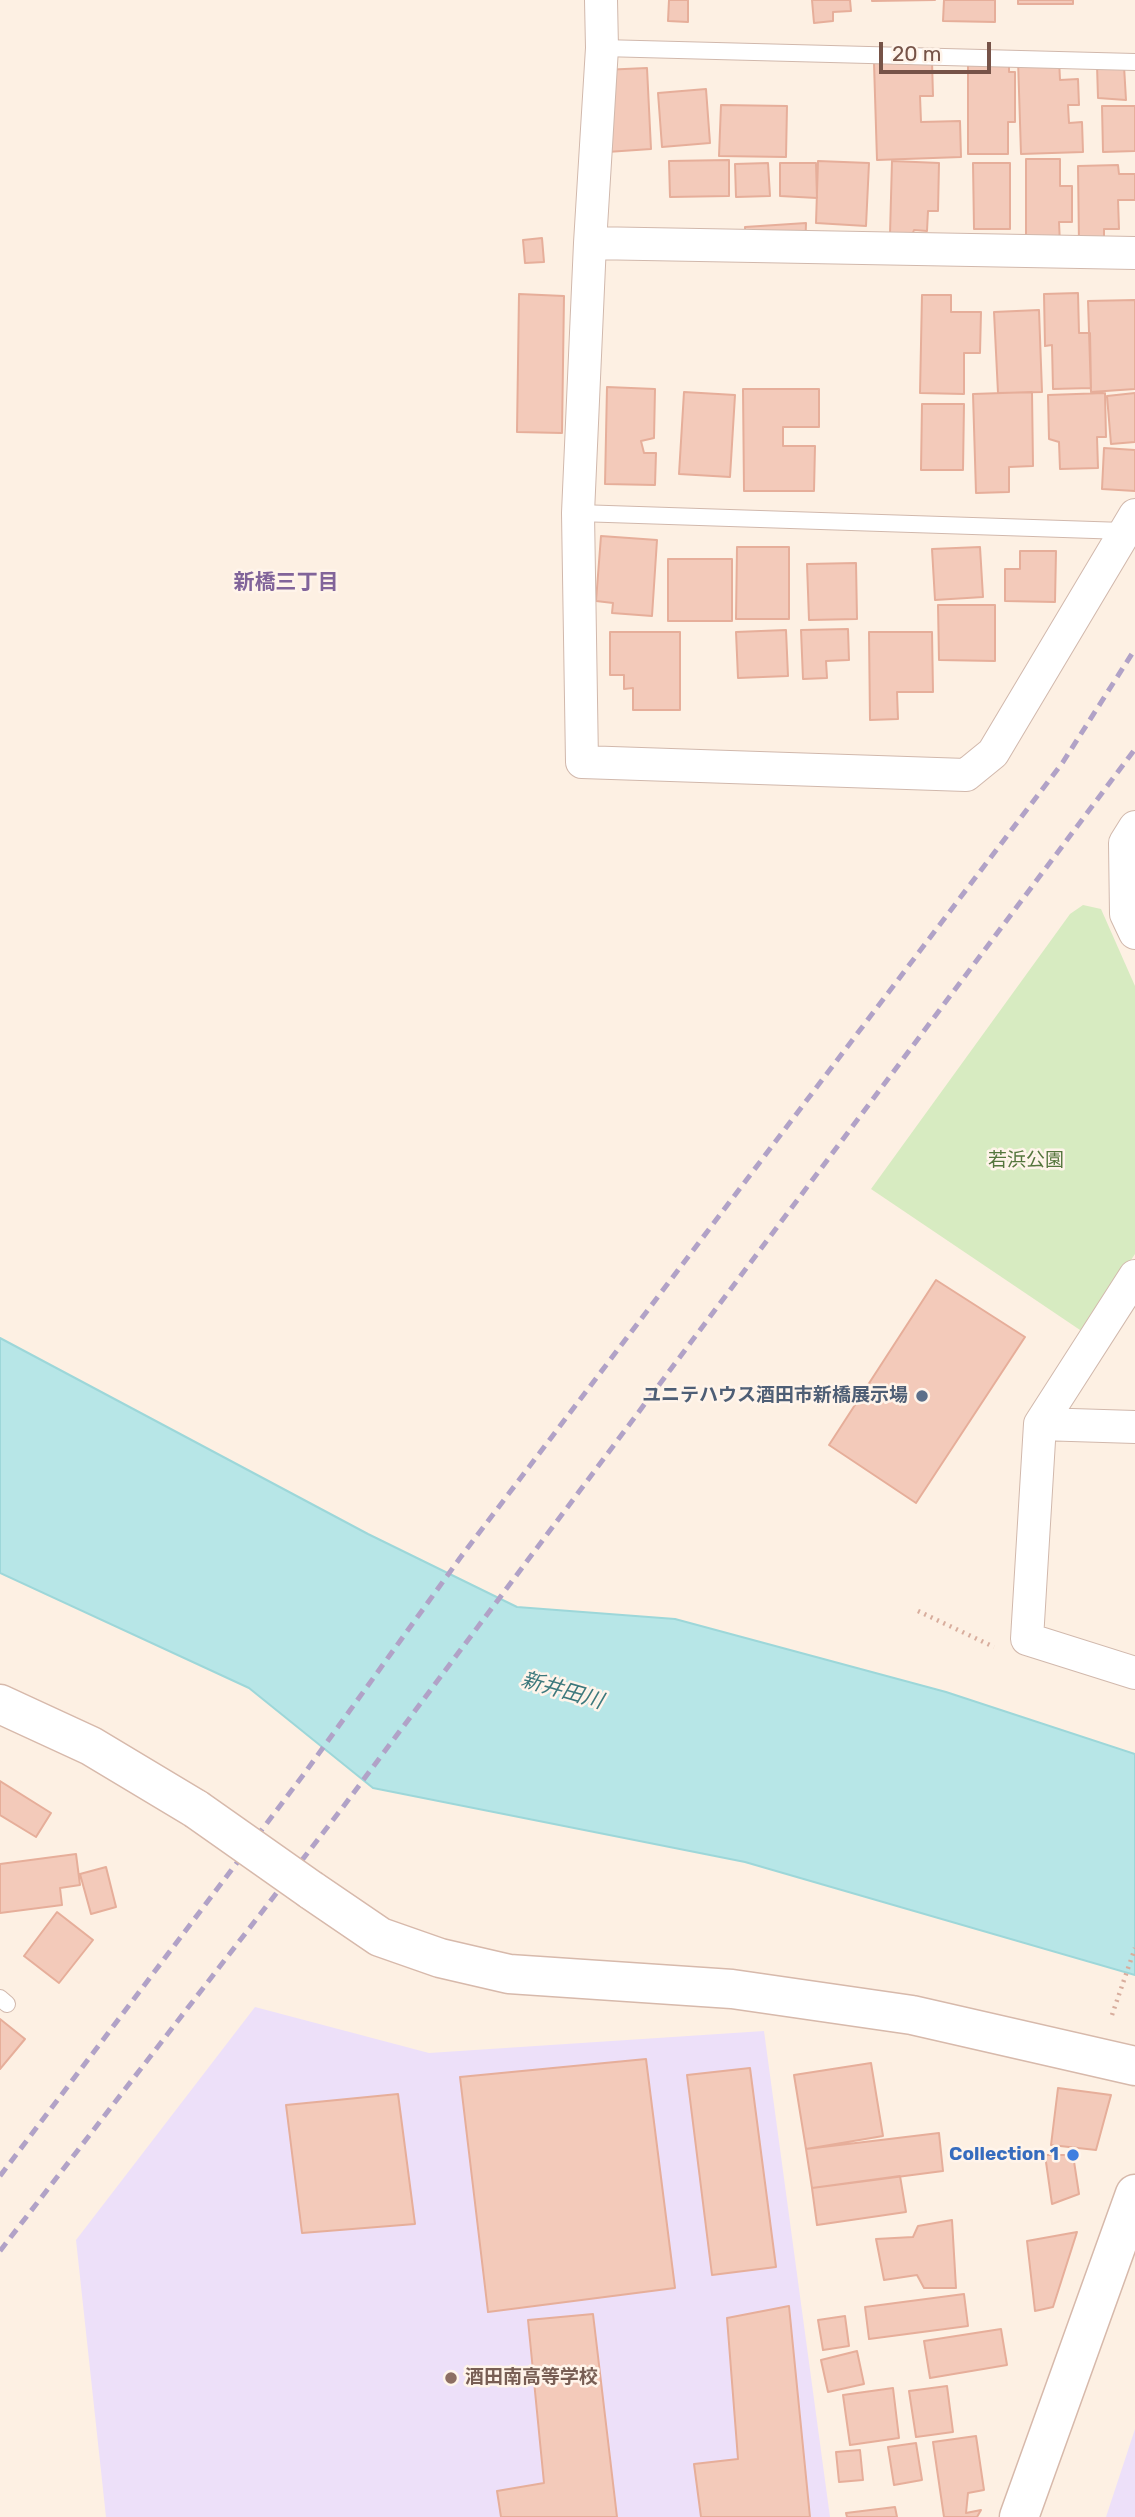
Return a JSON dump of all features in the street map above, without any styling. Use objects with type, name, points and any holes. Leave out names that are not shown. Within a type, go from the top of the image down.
[{"type":"street","points":[[601,0],[602,48],[578,513],[582,762],[966,775],[993,753],[1130,523]]},
{"type":"street","points":[[590,243],[1135,253]]},
{"type":"street","points":[[1132,838],[1126,914],[1135,933]]},
{"type":"street","points":[[1135,1276],[1040,1423],[1027,1639],[1135,1673]]},
{"type":"street","points":[[1040,1423],[1135,1427]]},
{"type":"street","points":[[0,1704],[91,1746],[196,1809],[380,1937],[440,1958],[509,1973],[732,1989],[912,2015],[1135,2066]]},
{"type":"street","points":[[1019,2517],[1135,2194]]},
{"type":"lane","points":[[602,48],[1135,62]]},
{"type":"lane","points":[[578,513],[1130,523]]},
{"type":"path","points":[[1112,2015],[1135,1948]]},
{"type":"shaded area","name":"酒田南高等学校","points":[[255,2007],[429,2053],[764,2031],[830,2517],[106,2517],[76,2240]]},
{"type":"shaded area","points":[[1135,2429],[1135,2517],[1106,2517]]},
{"type":"green space","name":"若浜公園","points":[[1083,905],[1101,909],[1135,986],[1135,1254],[1083,1332],[871,1189],[1070,914]]},
{"type":"water","name":"新井田川","points":[[0,1338],[368,1534],[517,1607],[675,1619],[946,1692],[1135,1754],[1135,1975],[745,1862],[373,1788],[249,1688],[0,1573]]},
{"type":"building","points":[[669,0],[688,0],[688,22],[668,21]]},
{"type":"building","points":[[812,0],[850,0],[851,11],[833,12],[833,21],[814,23]]},
{"type":"building","points":[[872,0],[935,0],[872,1]]},
{"type":"building","points":[[944,0],[995,0],[995,22],[943,21]]},
{"type":"building","points":[[1018,0],[1073,0],[1073,4],[1018,4]]},
{"type":"building","points":[[1059,59],[1060,80],[1078,79],[1079,105],[1068,105],[1069,123],[1082,122],[1083,152],[1021,154],[1018,60]]},
{"type":"building","points":[[932,61],[933,96],[920,96],[921,122],[960,121],[961,157],[877,160],[874,63]]},
{"type":"building","points":[[968,61],[1009,61],[1009,72],[1015,72],[1015,122],[1008,122],[1008,154],[968,154]]},
{"type":"building","points":[[1097,65],[1124,66],[1126,100],[1098,98]]},
{"type":"building","points":[[647,68],[651,149],[607,152],[602,70]]},
{"type":"building","points":[[706,89],[710,143],[662,147],[658,93]]},
{"type":"building","points":[[721,105],[787,106],[786,157],[719,156]]},
{"type":"building","points":[[1102,106],[1135,106],[1135,151],[1103,152]]},
{"type":"building","points":[[1026,159],[1060,159],[1060,186],[1072,186],[1072,222],[1059,222],[1060,244],[1026,244]]},
{"type":"building","points":[[729,160],[729,196],[670,197],[669,161]]},
{"type":"building","points":[[818,161],[869,163],[866,226],[816,223]]},
{"type":"building","points":[[892,161],[939,163],[938,211],[928,211],[927,231],[914,230],[910,241],[890,234]]},
{"type":"building","points":[[768,163],[770,196],[736,197],[735,164]]},
{"type":"building","points":[[780,163],[816,163],[817,198],[780,196]]},
{"type":"building","points":[[973,163],[1010,163],[1010,229],[974,229]]},
{"type":"building","points":[[1118,165],[1119,174],[1135,174],[1135,200],[1118,200],[1119,229],[1104,229],[1104,245],[1079,245],[1078,166]]},
{"type":"building","points":[[806,223],[805,256],[746,257],[745,227]]},
{"type":"building","points":[[542,238],[544,262],[525,263],[523,240]]},
{"type":"building","points":[[1078,293],[1079,333],[1090,333],[1091,388],[1053,389],[1052,345],[1045,346],[1044,294]]},
{"type":"building","points":[[519,294],[564,296],[562,433],[517,432]]},
{"type":"building","points":[[922,295],[951,295],[951,312],[981,312],[980,353],[964,353],[964,394],[920,393]]},
{"type":"building","points":[[1135,300],[1135,389],[1091,392],[1088,301]]},
{"type":"building","points":[[1039,310],[1042,392],[998,393],[994,312]]},
{"type":"building","points":[[607,387],[655,389],[654,438],[641,441],[644,453],[656,453],[655,485],[605,484]]},
{"type":"building","points":[[743,389],[819,389],[819,427],[783,427],[783,446],[815,446],[814,491],[744,491]]},
{"type":"building","points":[[684,392],[735,395],[730,477],[679,474]]},
{"type":"building","points":[[1032,392],[1033,466],[1009,467],[1009,492],[976,493],[973,394]]},
{"type":"building","points":[[1105,393],[1106,437],[1097,437],[1098,468],[1060,469],[1059,442],[1049,439],[1048,395]]},
{"type":"building","points":[[1135,393],[1135,442],[1111,444],[1107,396]]},
{"type":"building","points":[[922,404],[964,404],[963,470],[921,470]]},
{"type":"building","points":[[1104,448],[1135,450],[1135,491],[1102,489]]},
{"type":"building","points":[[601,536],[657,540],[652,616],[612,613],[613,603],[596,601]]},
{"type":"building","points":[[737,547],[789,547],[789,619],[736,619]]},
{"type":"building","points":[[980,547],[983,597],[935,600],[932,549]]},
{"type":"building","points":[[1020,551],[1056,551],[1055,602],[1005,601],[1005,569],[1020,569]]},
{"type":"building","points":[[668,559],[732,559],[732,621],[668,621]]},
{"type":"building","points":[[856,563],[857,619],[809,620],[807,564]]},
{"type":"building","points":[[938,605],[995,605],[995,661],[939,660]]},
{"type":"building","points":[[848,629],[849,660],[826,661],[827,678],[803,679],[801,630]]},
{"type":"building","points":[[786,630],[788,676],[738,678],[736,632]]},
{"type":"building","points":[[610,632],[680,632],[680,710],[633,710],[633,688],[624,689],[624,675],[610,675]]},
{"type":"building","points":[[869,632],[932,632],[933,692],[897,692],[898,719],[870,720]]},
{"type":"building","points":[[936,1280],[1025,1337],[916,1503],[829,1445]]},
{"type":"building","points":[[0,1781],[51,1813],[36,1837],[0,1815]]},
{"type":"building","points":[[76,1854],[80,1885],[60,1888],[62,1905],[0,1913],[0,1864]]},
{"type":"building","points":[[106,1867],[116,1907],[91,1914],[80,1874]]},
{"type":"building","points":[[57,1912],[93,1940],[59,1983],[24,1956]]},
{"type":"building","points":[[0,2019],[25,2039],[0,2069]]},
{"type":"building","points":[[646,2059],[675,2288],[488,2312],[460,2077]]},
{"type":"building","points":[[871,2063],[883,2136],[806,2149],[794,2075]]},
{"type":"building","points":[[750,2068],[776,2267],[712,2275],[687,2075]]},
{"type":"building","points":[[1058,2088],[1111,2095],[1096,2150],[1051,2145]]},
{"type":"building","points":[[398,2094],[415,2224],[302,2233],[286,2105]]},
{"type":"building","points":[[939,2133],[943,2171],[812,2188],[806,2149]]},
{"type":"building","points":[[1045,2155],[1073,2155],[1079,2194],[1052,2204]]},
{"type":"building","points":[[900,2176],[906,2212],[817,2225],[812,2188]]},
{"type":"building","points":[[952,2220],[956,2288],[924,2288],[917,2275],[884,2280],[876,2239],[913,2237],[918,2226]]},
{"type":"building","points":[[1077,2232],[1053,2307],[1035,2311],[1027,2241]]},
{"type":"building","points":[[964,2294],[968,2326],[869,2339],[865,2307]]},
{"type":"building","points":[[789,2306],[810,2517],[701,2517],[694,2464],[738,2459],[727,2318]]},
{"type":"building","points":[[593,2314],[617,2517],[501,2517],[497,2491],[544,2483],[528,2320]]},
{"type":"building","points":[[845,2316],[849,2346],[823,2350],[818,2320]]},
{"type":"building","points":[[1001,2329],[1007,2365],[930,2378],[924,2341]]},
{"type":"building","points":[[857,2351],[864,2384],[828,2392],[821,2360]]},
{"type":"building","points":[[947,2386],[953,2432],[916,2437],[909,2391]]},
{"type":"building","points":[[893,2388],[899,2438],[850,2445],[843,2395]]},
{"type":"building","points":[[976,2436],[984,2490],[968,2493],[966,2513],[981,2510],[977,2517],[944,2517],[933,2442]]},
{"type":"building","points":[[916,2443],[922,2480],[894,2485],[888,2447]]},
{"type":"building","points":[[860,2450],[863,2480],[839,2482],[836,2452]]},
{"type":"building","points":[[895,2507],[897,2517],[847,2517],[846,2513]]},
{"type":"railway","points":[[0,2176],[304,1774],[460,1558],[1063,762],[1135,649]]},
{"type":"railway","points":[[0,2251],[343,1807],[1135,749]]},
{"type":"place","name":"ユニテハウス酒田市新橋展示場","points":[[922,1396]]},
{"type":"place","name":"Collection 1","points":[[1073,2155]]},
{"type":"place","name":"酒田南高等学校","points":[[451,2378]]},
{"type":"district","name":"新橋三丁目","points":[[286,583]]}]
